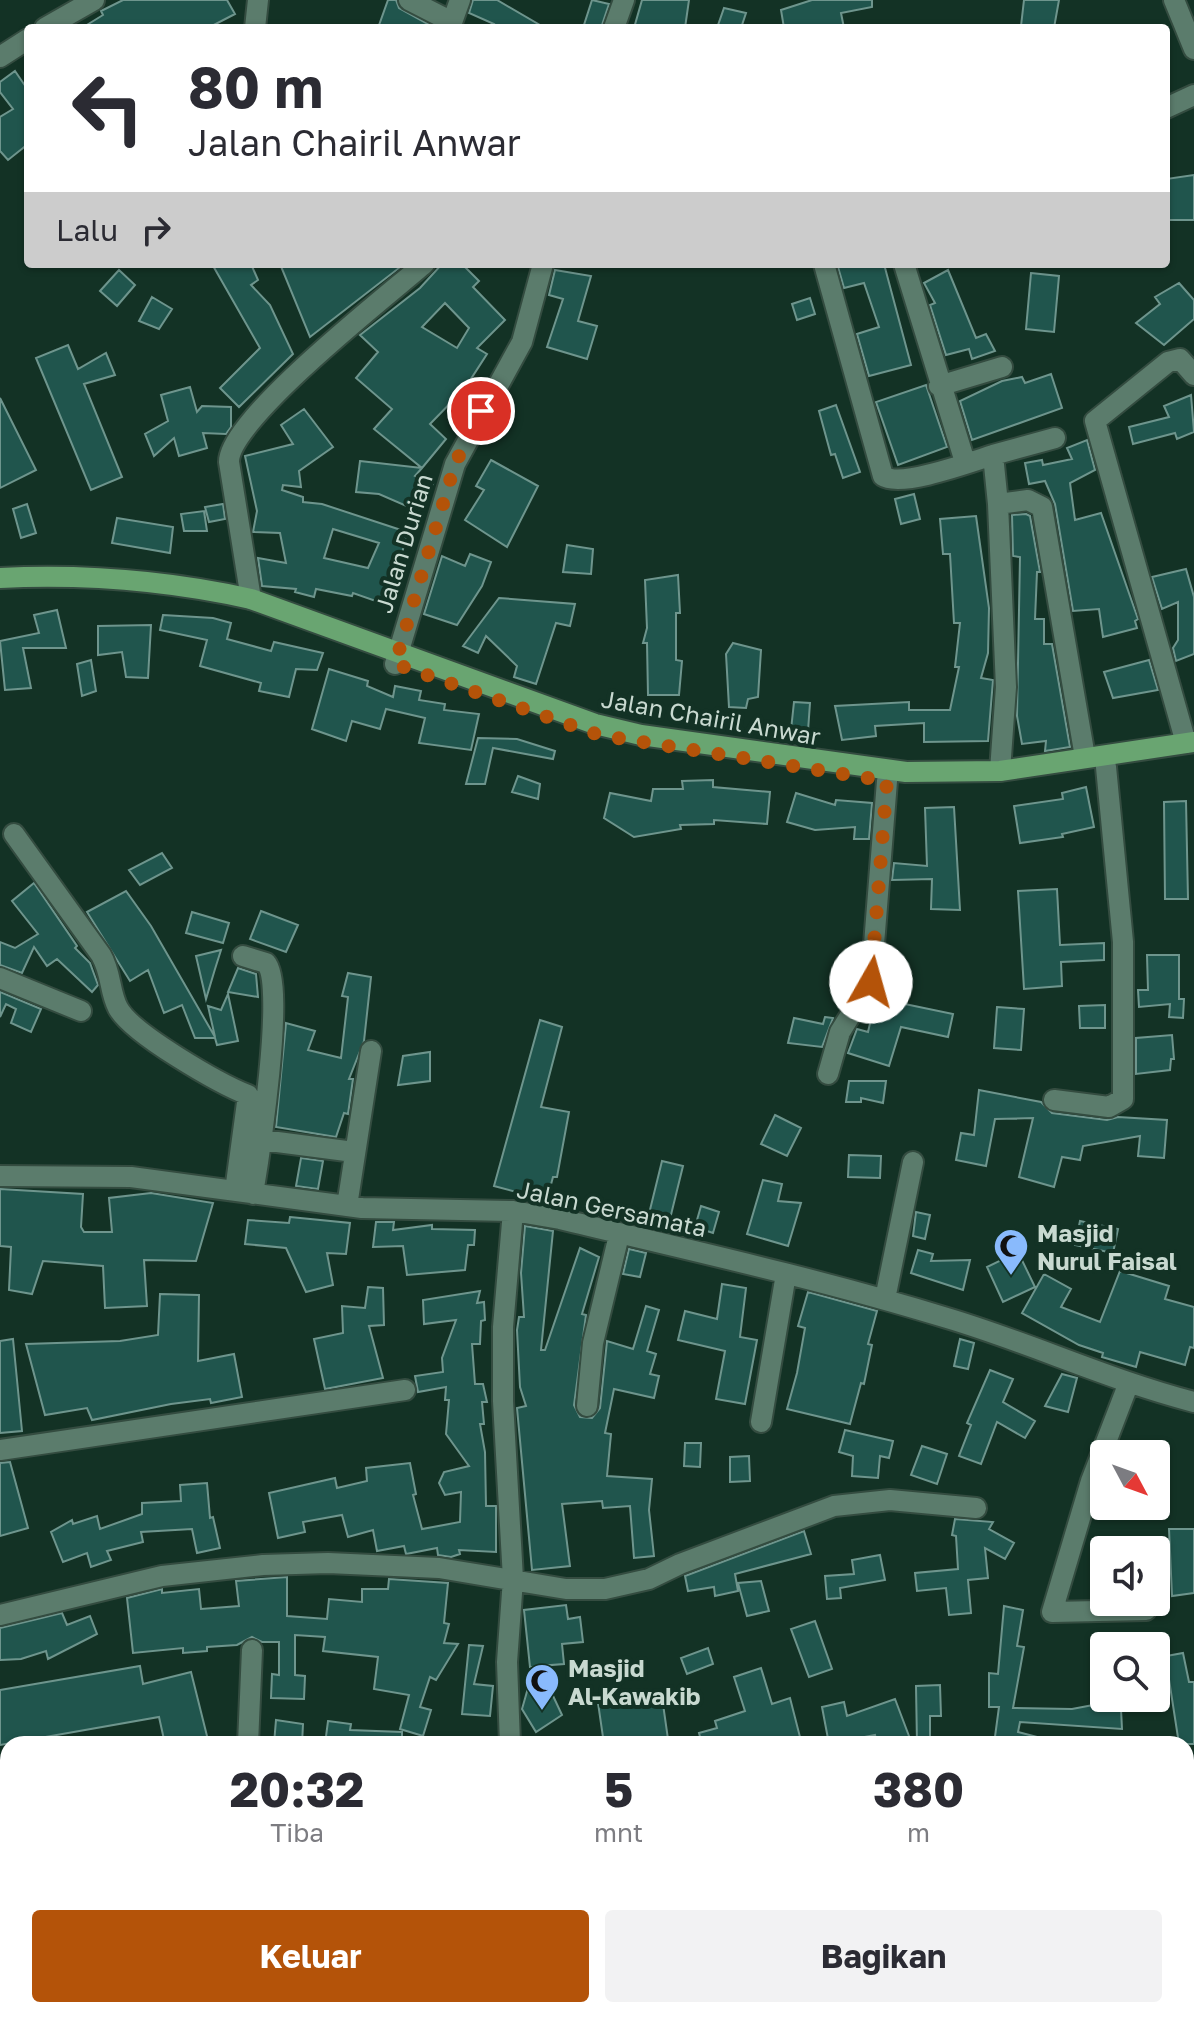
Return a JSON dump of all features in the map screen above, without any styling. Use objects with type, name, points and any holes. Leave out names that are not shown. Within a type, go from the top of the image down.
[{"type":"main road","name":"Jalan Chairil Anwar","points":[[0,578],[100,579],[213,591],[251,599],[599,735],[887,781],[973,782],[1106,767],[1191,747]]},
{"type":"main road","name":"Jalan Chairil Anwar","points":[[0,590],[105,590],[217,600],[255,609],[556,712],[641,735],[885,771],[1000,771],[1085,757],[1191,747]]},
{"type":"street","points":[[56,24],[94,0]]},
{"type":"street","points":[[255,24],[258,0]]},
{"type":"street","points":[[409,0],[449,24]]},
{"type":"street","points":[[451,24],[460,0]]},
{"type":"street","points":[[615,24],[624,0]]},
{"type":"street","points":[[1174,0],[1194,49]]},
{"type":"street","points":[[0,57],[24,42]]},
{"type":"street","points":[[1170,106],[1194,95]]},
{"type":"street","points":[[251,599],[229,462],[230,448],[276,394],[413,268]]},
{"type":"street","name":"Jalan Durian","points":[[396,657],[455,464],[522,342],[542,268]]},
{"type":"street","points":[[825,268],[883,476],[894,480],[910,478],[1055,438]]},
{"type":"street","points":[[905,268],[939,386],[965,462]]},
{"type":"street","points":[[1191,747],[1095,421],[1168,362],[1180,359],[1194,375]]},
{"type":"street","points":[[939,386],[1002,367]]},
{"type":"street","points":[[993,455],[1006,687],[1000,771]]},
{"type":"street","points":[[998,504],[1028,500],[1042,507],[1085,757]]},
{"type":"street","points":[[1054,1100],[1109,1107],[1123,1099],[1123,942],[1106,767]]},
{"type":"street","points":[[828,1074],[840,1032],[871,982],[887,781]]},
{"type":"street","points":[[14,834],[111,971],[115,1001],[128,1021],[219,1083],[256,1097]]},
{"type":"street","points":[[243,956],[266,963],[273,977],[274,1023],[256,1097],[244,1192]]},
{"type":"street","points":[[0,978],[81,1011]]},
{"type":"street","points":[[347,1206],[371,1051]]},
{"type":"street","points":[[244,1192],[262,1140],[256,1097]]},
{"type":"street","points":[[262,1140],[354,1152]]},
{"type":"street","points":[[885,1299],[913,1162]]},
{"type":"street","name":"Jalan Gersamata","points":[[0,1176],[117,1176],[347,1206],[513,1211],[885,1299],[965,1324],[1128,1385],[1194,1402]]},
{"type":"street","points":[[510,1736],[507,1662],[513,1579],[503,1401],[503,1327],[513,1211]]},
{"type":"street","points":[[587,1406],[593,1343],[619,1235]]},
{"type":"street","points":[[761,1422],[786,1274]]},
{"type":"street","points":[[1090,1611],[1052,1612],[1091,1481],[1128,1385]]},
{"type":"street","points":[[0,1450],[405,1390]]},
{"type":"street","points":[[0,1615],[162,1576],[263,1565],[404,1566],[513,1579],[566,1589],[628,1586],[834,1506],[890,1500],[976,1508]]},
{"type":"street","points":[[248,1736],[252,1650]]},
{"type":"building","points":[[123,0],[227,0],[235,14],[216,24],[88,24],[103,15],[101,11]]},
{"type":"building","points":[[388,0],[396,0],[399,8],[428,24],[379,24]]},
{"type":"building","points":[[473,0],[497,0],[538,24],[494,24],[469,13]]},
{"type":"building","points":[[592,0],[609,4],[602,24],[584,24]]},
{"type":"building","points":[[642,0],[689,0],[686,24],[635,24]]},
{"type":"building","points":[[812,0],[872,0],[872,7],[841,13],[843,24],[783,24],[781,10]]},
{"type":"building","points":[[1024,0],[1059,0],[1055,24],[1021,24]]},
{"type":"building","points":[[724,8],[746,13],[742,24],[718,24]]},
{"type":"building","points":[[15,71],[24,84],[24,147],[8,160],[0,151],[0,117],[13,109],[0,92],[0,82]]},
{"type":"building","points":[[1194,175],[1194,220],[1170,220],[1170,178]]},
{"type":"building","points":[[214,268],[253,268],[258,280],[251,285],[270,305],[293,354],[239,407],[220,388],[260,348]]},
{"type":"building","points":[[282,268],[399,268],[310,337]]},
{"type":"building","points":[[438,268],[466,268],[479,281],[473,287],[505,320],[477,348],[487,354],[465,388],[430,424],[446,439],[422,468],[374,429],[392,409],[356,378],[378,352],[360,335],[420,288]],"holes":[[[445,303],[469,328],[457,348],[422,327]]]},
{"type":"building","points":[[838,268],[885,268],[911,365],[869,376],[857,334],[879,327],[864,283],[844,288]]},
{"type":"building","points":[[119,270],[135,285],[117,306],[100,291]]},
{"type":"building","points":[[555,270],[591,276],[578,321],[597,326],[587,359],[547,347],[563,299],[549,295]]},
{"type":"building","points":[[948,270],[976,338],[986,334],[995,351],[972,359],[969,349],[946,355],[930,305],[935,303],[924,283]]},
{"type":"building","points":[[1031,273],[1059,276],[1054,332],[1026,329]]},
{"type":"building","points":[[1179,283],[1194,300],[1194,319],[1164,345],[1136,323],[1160,304],[1155,297]]},
{"type":"building","points":[[152,297],[172,309],[159,329],[139,321]]},
{"type":"building","points":[[810,298],[815,314],[797,320],[792,304]]},
{"type":"building","points":[[68,345],[78,369],[106,353],[115,375],[84,384],[122,477],[91,490],[36,358]]},
{"type":"building","points":[[1051,374],[1062,408],[972,440],[960,401],[1002,381],[1022,377],[1025,383]]},
{"type":"building","points":[[926,385],[947,447],[898,465],[876,402]]},
{"type":"building","points":[[190,387],[197,412],[202,406],[231,407],[231,427],[226,434],[203,433],[207,448],[179,456],[174,438],[154,456],[145,434],[168,421],[161,395]]},
{"type":"building","points":[[1191,395],[1194,432],[1177,439],[1175,433],[1133,444],[1129,427],[1169,417],[1164,406]]},
{"type":"building","points":[[0,398],[36,470],[0,488]]},
{"type":"building","points":[[836,405],[860,472],[843,478],[835,454],[831,455],[819,411]]},
{"type":"building","points":[[304,409],[333,447],[299,471],[301,487],[283,485],[282,490],[303,497],[303,502],[322,504],[407,532],[390,606],[353,593],[352,596],[316,589],[314,597],[295,592],[296,589],[262,586],[258,558],[286,563],[280,533],[253,532],[257,511],[245,456],[293,444],[281,425]],"holes":[[[333,529],[379,543],[368,568],[324,558]]]},
{"type":"building","points":[[1087,440],[1095,470],[1070,483],[1075,520],[1101,513],[1138,619],[1135,621],[1137,628],[1103,637],[1099,609],[1073,611],[1055,504],[1045,481],[1029,484],[1025,463],[1042,460],[1043,465],[1072,459],[1067,448]]},
{"type":"building","points":[[491,460],[538,486],[507,547],[465,520],[484,490],[476,486]]},
{"type":"building","points":[[360,461],[422,468],[415,476],[433,484],[418,511],[379,494],[356,492]]},
{"type":"building","points":[[914,494],[920,519],[901,524],[895,499]]},
{"type":"building","points":[[27,504],[36,533],[21,538],[13,509]]},
{"type":"building","points":[[223,504],[225,519],[209,522],[205,507]]},
{"type":"building","points":[[204,511],[207,531],[184,531],[181,514]]},
{"type":"building","points":[[1012,515],[1030,516],[1040,572],[1037,572],[1035,619],[1044,619],[1044,644],[1052,644],[1070,747],[1045,751],[1046,741],[1022,744],[1017,716],[1020,557],[1013,556]]},
{"type":"building","points":[[976,516],[989,608],[988,653],[981,678],[993,680],[988,741],[924,742],[924,723],[875,726],[876,736],[842,740],[835,706],[909,702],[909,710],[950,710],[959,667],[955,667],[960,623],[954,623],[950,554],[943,554],[940,519]]},
{"type":"building","points":[[117,518],[173,527],[170,553],[112,543]]},
{"type":"building","points":[[567,545],[593,549],[591,574],[563,572]]},
{"type":"building","points":[[470,554],[491,562],[482,586],[457,625],[424,614],[442,556],[465,566]]},
{"type":"building","points":[[1186,569],[1194,597],[1194,654],[1176,661],[1173,648],[1178,640],[1178,602],[1162,609],[1152,577]]},
{"type":"building","points":[[678,575],[680,613],[676,613],[676,660],[682,661],[679,695],[648,695],[647,643],[643,643],[647,628],[645,580]]},
{"type":"building","points":[[499,598],[575,604],[570,626],[556,623],[536,684],[514,677],[517,666],[486,636],[478,653],[463,646]]},
{"type":"building","points":[[57,610],[66,648],[23,648],[31,688],[5,690],[0,641],[39,633],[34,615]]},
{"type":"building","points":[[163,615],[213,618],[231,623],[227,639],[271,651],[274,642],[323,653],[317,670],[296,669],[289,697],[259,691],[261,683],[200,666],[207,640],[160,630]]},
{"type":"building","points":[[151,625],[148,678],[126,677],[122,652],[98,655],[98,626]]},
{"type":"building","points":[[733,643],[761,650],[758,697],[748,699],[746,708],[729,707],[726,654]]},
{"type":"building","points":[[91,660],[96,691],[82,696],[77,664]]},
{"type":"building","points":[[1149,660],[1158,690],[1113,698],[1104,672]]},
{"type":"building","points":[[329,669],[368,681],[367,686],[393,697],[395,686],[421,691],[419,700],[445,704],[444,710],[479,714],[471,750],[419,743],[425,718],[386,709],[380,729],[352,721],[346,741],[312,729]]},
{"type":"building","points":[[794,702],[810,703],[808,731],[791,730]]},
{"type":"building","points":[[478,738],[517,739],[555,751],[553,759],[493,748],[485,784],[466,784]]},
{"type":"building","points":[[518,776],[540,784],[538,799],[512,792]]},
{"type":"building","points":[[713,780],[713,787],[770,792],[767,824],[714,820],[714,824],[680,825],[681,829],[634,837],[604,818],[610,793],[651,801],[653,789],[683,789],[682,781]]},
{"type":"building","points":[[1086,787],[1094,827],[1062,834],[1063,837],[1020,843],[1014,806],[1063,799],[1062,793]]},
{"type":"building","points":[[796,793],[835,805],[836,800],[872,803],[869,839],[854,839],[855,827],[815,830],[787,822]]},
{"type":"building","points":[[1186,801],[1188,899],[1165,899],[1164,802]]},
{"type":"building","points":[[954,807],[960,910],[931,909],[932,879],[892,880],[894,863],[927,866],[925,808]]},
{"type":"building","points":[[162,853],[172,868],[140,885],[129,870]]},
{"type":"building","points":[[34,883],[77,946],[75,948],[90,963],[98,985],[92,992],[57,959],[47,966],[34,947],[22,973],[0,965],[0,942],[15,948],[38,934],[12,901]]},
{"type":"building","points":[[1057,889],[1060,945],[1104,943],[1104,960],[1061,962],[1062,986],[1024,989],[1018,891]]},
{"type":"building","points":[[126,891],[151,926],[215,1037],[208,1006],[221,1010],[228,994],[238,1041],[217,1045],[215,1038],[195,1038],[182,1005],[164,1013],[148,970],[130,981],[87,912]]},
{"type":"building","points":[[261,911],[298,925],[286,952],[250,939]]},
{"type":"building","points":[[192,912],[229,923],[223,943],[186,933]]},
{"type":"building","points":[[221,950],[215,969],[206,999],[196,956]]},
{"type":"building","points":[[1147,955],[1179,955],[1179,999],[1184,999],[1183,1018],[1169,1017],[1170,1004],[1139,1007],[1138,990],[1148,990]]},
{"type":"building","points":[[238,968],[256,974],[258,997],[228,992]]},
{"type":"building","points":[[348,973],[371,977],[364,1041],[349,1079],[353,1079],[348,1114],[344,1113],[336,1137],[276,1127],[286,1023],[315,1031],[308,1050],[341,1058],[348,997],[342,996]]},
{"type":"building","points":[[0,992],[41,1009],[31,1032],[11,1023],[16,1009],[6,1004],[0,1017]]},
{"type":"building","points":[[876,998],[953,1014],[948,1037],[901,1027],[889,1066],[848,1053],[857,1029],[868,1032]]},
{"type":"building","points":[[1105,1005],[1105,1028],[1080,1028],[1079,1006]]},
{"type":"building","points":[[997,1007],[1024,1009],[1021,1050],[994,1048]]},
{"type":"building","points":[[825,1017],[833,1018],[822,1047],[788,1043],[794,1018],[823,1024]]},
{"type":"building","points":[[540,1020],[562,1027],[541,1107],[569,1112],[557,1177],[553,1177],[546,1203],[524,1200],[524,1194],[494,1186]]},
{"type":"building","points":[[1172,1035],[1174,1059],[1171,1059],[1170,1070],[1136,1074],[1136,1038]]},
{"type":"building","points":[[430,1052],[430,1081],[398,1085],[403,1056]]},
{"type":"building","points":[[849,1081],[886,1081],[883,1103],[861,1098],[861,1102],[846,1102]]},
{"type":"building","points":[[979,1090],[1041,1102],[1052,1113],[1107,1120],[1118,1117],[1167,1120],[1164,1158],[1138,1156],[1140,1136],[1083,1146],[1080,1160],[1062,1157],[1054,1187],[1019,1177],[1033,1118],[995,1119],[986,1166],[956,1160],[961,1133],[974,1135]]},
{"type":"building","points":[[775,1115],[801,1128],[787,1156],[761,1144]]},
{"type":"building","points":[[849,1155],[881,1156],[880,1178],[848,1177]]},
{"type":"building","points":[[301,1158],[323,1161],[318,1189],[296,1186]]},
{"type":"building","points":[[662,1161],[683,1166],[667,1231],[646,1226]]},
{"type":"building","points":[[763,1180],[782,1184],[778,1201],[801,1203],[788,1246],[747,1234]]},
{"type":"building","points":[[0,1189],[83,1194],[81,1227],[84,1232],[112,1232],[109,1198],[151,1193],[213,1203],[196,1261],[144,1260],[147,1306],[105,1308],[103,1266],[43,1261],[32,1294],[9,1290],[11,1247],[0,1246]]},
{"type":"building","points":[[701,1206],[719,1212],[713,1233],[695,1227]]},
{"type":"building","points":[[916,1212],[930,1215],[925,1239],[913,1236]]},
{"type":"building","points":[[290,1217],[350,1223],[346,1254],[327,1253],[333,1285],[306,1292],[286,1248],[245,1244],[248,1220],[289,1223]]},
{"type":"building","points":[[1080,1221],[1118,1229],[1113,1253],[1075,1245]]},
{"type":"building","points":[[376,1222],[394,1222],[393,1230],[432,1225],[432,1229],[475,1230],[474,1245],[468,1245],[465,1270],[407,1275],[403,1246],[373,1247]]},
{"type":"building","points":[[525,1226],[553,1231],[541,1350],[545,1350],[580,1248],[599,1257],[582,1314],[586,1315],[574,1405],[580,1417],[592,1418],[600,1408],[607,1341],[633,1349],[646,1306],[659,1310],[647,1351],[656,1354],[650,1374],[659,1376],[654,1398],[614,1389],[605,1433],[611,1434],[607,1476],[652,1479],[649,1510],[654,1556],[634,1558],[630,1506],[603,1508],[602,1501],[562,1504],[570,1566],[532,1570],[517,1408],[526,1406],[520,1387],[517,1330],[519,1317],[524,1317],[521,1273]]},
{"type":"building","points":[[629,1249],[646,1253],[640,1277],[623,1274]]},
{"type":"building","points":[[918,1250],[933,1254],[931,1261],[970,1260],[963,1290],[911,1273]]},
{"type":"building","name":"Masjid Nurul Faisal","points":[[1018,1252],[1035,1287],[1003,1302],[987,1267]]},
{"type":"building","points":[[1120,1271],[1169,1286],[1165,1299],[1194,1307],[1194,1348],[1190,1347],[1185,1365],[1140,1352],[1136,1367],[1102,1357],[1103,1353],[1079,1345],[1022,1313],[1044,1274],[1071,1289],[1061,1307],[1100,1322]]},
{"type":"building","points":[[722,1284],[746,1288],[740,1337],[757,1340],[745,1404],[716,1399],[725,1351],[678,1340],[685,1311],[717,1319]]},
{"type":"building","points":[[368,1287],[383,1288],[384,1325],[369,1326],[383,1378],[325,1389],[314,1339],[343,1333],[342,1306],[365,1308]]},
{"type":"building","points":[[480,1291],[477,1303],[484,1302],[485,1320],[481,1321],[480,1344],[472,1344],[475,1384],[483,1384],[487,1402],[482,1402],[484,1424],[480,1424],[485,1452],[486,1506],[496,1506],[496,1552],[459,1550],[460,1554],[451,1557],[438,1555],[437,1548],[406,1554],[404,1546],[377,1551],[373,1530],[348,1537],[342,1515],[303,1522],[305,1532],[278,1538],[269,1493],[335,1478],[337,1488],[367,1481],[366,1468],[410,1463],[416,1494],[413,1495],[422,1529],[460,1522],[461,1492],[445,1495],[439,1483],[444,1472],[469,1466],[446,1434],[449,1400],[445,1400],[446,1387],[418,1392],[415,1376],[443,1372],[442,1358],[456,1320],[424,1324],[423,1300]]},
{"type":"building","points":[[808,1292],[877,1311],[868,1344],[872,1345],[864,1384],[861,1383],[850,1424],[787,1409],[805,1328],[798,1326]]},
{"type":"building","points":[[160,1294],[199,1295],[198,1361],[234,1354],[242,1397],[211,1403],[210,1399],[171,1404],[92,1420],[87,1408],[45,1415],[26,1344],[120,1341],[158,1335]]},
{"type":"building","points":[[13,1339],[22,1431],[0,1433],[0,1341]]},
{"type":"building","points":[[960,1339],[974,1343],[968,1369],[954,1366]]},
{"type":"building","points":[[990,1370],[1013,1379],[1003,1402],[1035,1421],[1025,1438],[997,1422],[981,1464],[959,1456],[971,1425],[967,1423]]},
{"type":"building","points":[[1062,1374],[1077,1378],[1068,1412],[1045,1406]]},
{"type":"building","points":[[845,1430],[893,1441],[889,1458],[880,1456],[878,1478],[852,1476],[853,1456],[839,1452]]},
{"type":"building","points":[[685,1443],[701,1443],[700,1467],[684,1466]]},
{"type":"building","points":[[922,1446],[947,1454],[937,1484],[911,1475]]},
{"type":"building","points":[[749,1456],[750,1481],[730,1482],[730,1457]]},
{"type":"building","points":[[10,1462],[28,1528],[0,1536],[0,1463]]},
{"type":"building","points":[[207,1483],[210,1518],[213,1517],[220,1548],[197,1553],[192,1529],[141,1532],[143,1542],[107,1551],[111,1560],[91,1567],[87,1553],[63,1562],[51,1532],[72,1520],[73,1524],[97,1516],[100,1529],[142,1514],[142,1503],[181,1501],[180,1485]]},
{"type":"building","points":[[955,1519],[993,1522],[989,1529],[1014,1543],[1005,1559],[985,1548],[988,1578],[968,1580],[971,1613],[949,1615],[946,1588],[917,1591],[915,1573],[958,1569],[956,1536],[952,1535]]},
{"type":"building","points":[[1169,1529],[1194,1529],[1194,1593],[1172,1596]]},
{"type":"building","points":[[804,1531],[811,1554],[735,1574],[738,1591],[715,1596],[714,1587],[688,1591],[685,1576]]},
{"type":"building","points":[[880,1555],[885,1580],[840,1588],[841,1598],[827,1599],[825,1576],[854,1574],[852,1560]]},
{"type":"building","points":[[287,1577],[287,1616],[327,1619],[329,1599],[362,1602],[362,1589],[388,1589],[389,1579],[448,1583],[444,1623],[449,1624],[444,1643],[458,1644],[436,1680],[430,1677],[420,1707],[431,1710],[423,1736],[400,1729],[409,1695],[374,1689],[378,1657],[323,1651],[325,1637],[295,1635],[295,1675],[305,1676],[304,1699],[271,1698],[272,1674],[279,1675],[279,1642],[262,1642],[252,1637],[237,1645],[207,1647],[207,1651],[183,1653],[183,1648],[133,1653],[127,1598],[162,1589],[162,1593],[199,1589],[201,1609],[239,1606],[236,1581]]},
{"type":"building","points":[[761,1581],[769,1611],[747,1616],[738,1583]]},
{"type":"building","points":[[566,1605],[568,1619],[580,1617],[583,1642],[562,1644],[564,1664],[539,1666],[562,1715],[536,1732],[522,1709],[534,1667],[530,1667],[524,1610]]},
{"type":"building","points":[[1004,1606],[1023,1610],[1017,1646],[1024,1647],[1013,1708],[1072,1709],[1090,1706],[1090,1712],[1121,1712],[1122,1729],[1020,1722],[1018,1732],[1033,1736],[995,1736],[999,1707],[989,1707],[989,1673],[998,1674]]},
{"type":"building","points":[[62,1613],[67,1625],[90,1616],[97,1634],[48,1659],[46,1651],[21,1659],[0,1660],[0,1628]]},
{"type":"building","points":[[815,1621],[832,1669],[809,1677],[791,1629]]},
{"type":"building","points":[[469,1645],[483,1646],[474,1684],[493,1686],[490,1716],[462,1714]]},
{"type":"building","points":[[708,1648],[713,1664],[687,1674],[681,1658]]},
{"type":"building","points":[[1183,1653],[1189,1682],[1194,1682],[1194,1736],[1178,1736],[1170,1686],[1170,1655]]},
{"type":"building","points":[[140,1666],[143,1684],[191,1672],[207,1736],[163,1736],[159,1717],[51,1736],[0,1736],[0,1690]]},
{"type":"building","points":[[761,1668],[772,1704],[790,1698],[800,1736],[700,1736],[699,1733],[717,1728],[715,1721],[745,1711],[734,1677]]},
{"type":"building","points":[[940,1685],[941,1716],[930,1716],[930,1736],[917,1736],[916,1686]]},
{"type":"building","points":[[662,1697],[668,1736],[603,1736],[598,1703]]},
{"type":"building","points":[[895,1699],[909,1736],[827,1736],[822,1707],[844,1702],[847,1716]]},
{"type":"building","points":[[276,1720],[303,1724],[302,1736],[275,1736]]},
{"type":"building","points":[[328,1721],[351,1724],[350,1730],[402,1732],[402,1736],[326,1736]]},
{"type":"place","name":"Masjid Nurul Faisal","points":[[1011,1277]]},
{"type":"place","name":"Masjid Al-Kawakib","points":[[542,1712]]},
{"type":"route","points":[[481,411],[455,464],[396,650],[395,664],[546,720],[599,735],[645,745],[727,754],[887,781],[871,982]]}]
